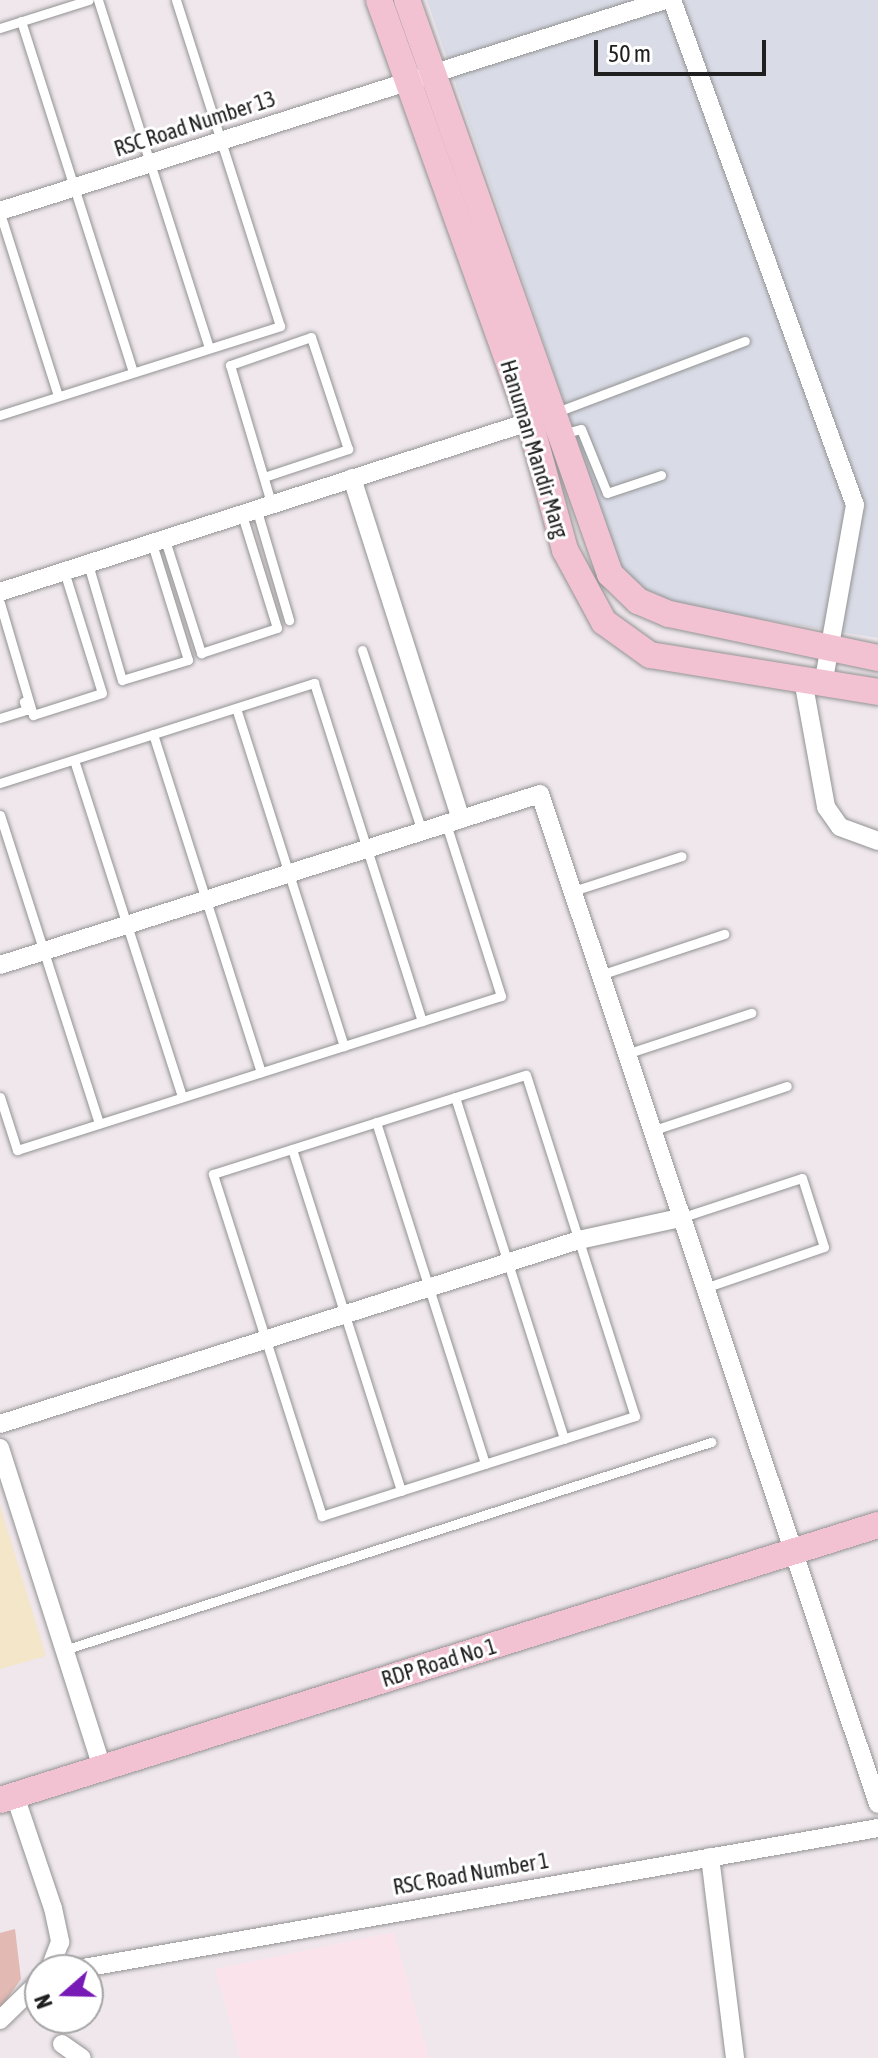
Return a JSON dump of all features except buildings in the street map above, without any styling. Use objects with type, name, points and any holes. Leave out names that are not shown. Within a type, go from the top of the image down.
[{"type":"street","name":"Hanuman Mandir Marg","points":[[379,0],[417,78],[546,424],[571,564],[604,622],[628,644],[650,655],[878,692]]},
{"type":"street","points":[[407,0],[417,78]]},
{"type":"street","name":"RSC Road Number 13","points":[[0,212],[665,0]]},
{"type":"street","points":[[672,0],[855,505],[829,649],[813,682],[826,807],[840,827],[878,841]]},
{"type":"street","points":[[0,592],[352,478],[546,424],[610,574],[638,601],[705,626],[878,658]]},
{"type":"street","points":[[352,478],[453,821]]},
{"type":"street","points":[[0,965],[540,794],[791,1552],[878,1804]]},
{"type":"street","points":[[0,1424],[579,1240],[680,1218]]},
{"type":"street","points":[[0,1448],[102,1768]]},
{"type":"street","name":"RDP Road No 1","points":[[7,1798],[878,1525]]},
{"type":"street","points":[[7,1798],[53,1908],[60,1942],[55,1954]]},
{"type":"street","name":"RSC Road Number 1","points":[[104,1964],[878,1828]]},
{"type":"street","points":[[710,1857],[735,2058]]},
{"type":"street","points":[[0,2020],[24,1997]]},
{"type":"street","points":[[62,2044],[82,2058]]},
{"type":"lane","points":[[0,28],[89,0]]},
{"type":"lane","points":[[98,0],[209,348]]},
{"type":"lane","points":[[0,415],[280,326],[176,0]]},
{"type":"lane","points":[[21,21],[133,372]]},
{"type":"lane","points":[[0,212],[58,396]]},
{"type":"lane","points":[[159,542],[201,653],[277,628],[257,510],[264,477],[230,365],[311,337],[348,449],[264,477]]},
{"type":"lane","points":[[546,424],[745,341]]},
{"type":"lane","points":[[546,424],[581,429],[607,493],[661,475]]},
{"type":"lane","points":[[257,510],[289,620]]},
{"type":"lane","points":[[88,564],[122,680],[188,660],[159,542]]},
{"type":"lane","points":[[0,603],[33,715],[102,693],[64,571]]},
{"type":"lane","points":[[0,625],[27,710],[0,718]]},
{"type":"lane","points":[[362,650],[422,831]]},
{"type":"lane","points":[[0,783],[314,683],[422,1021]]},
{"type":"lane","points":[[236,708],[344,1046]]},
{"type":"lane","points":[[153,734],[261,1072]]},
{"type":"lane","points":[[74,760],[182,1097]]},
{"type":"lane","points":[[0,815],[99,1124]]},
{"type":"lane","points":[[0,1097],[17,1150],[501,996],[453,821]]},
{"type":"lane","points":[[573,891],[682,856]]},
{"type":"lane","points":[[600,975],[724,934]]},
{"type":"lane","points":[[626,1054],[751,1013]]},
{"type":"lane","points":[[526,1075],[635,1416],[322,1516],[213,1174],[376,1122],[526,1075]]},
{"type":"lane","points":[[651,1131],[787,1086]]},
{"type":"lane","points":[[455,1097],[564,1439]]},
{"type":"lane","points":[[376,1122],[485,1464]]},
{"type":"lane","points":[[292,1149],[401,1491]]},
{"type":"lane","points":[[680,1218],[802,1178],[824,1247],[704,1288]]},
{"type":"lane","points":[[64,1650],[711,1442]]},
{"type":"shaded area","points":[[427,0],[878,0],[878,638],[631,598]]},
{"type":"shaded area","points":[[0,1505],[46,1656],[0,1669]]},
{"type":"shaded area","points":[[15,1929],[21,1979],[0,2009],[0,1933]]},
{"type":"shaded area","points":[[394,1932],[429,2058],[240,2058],[215,1969]]}]
